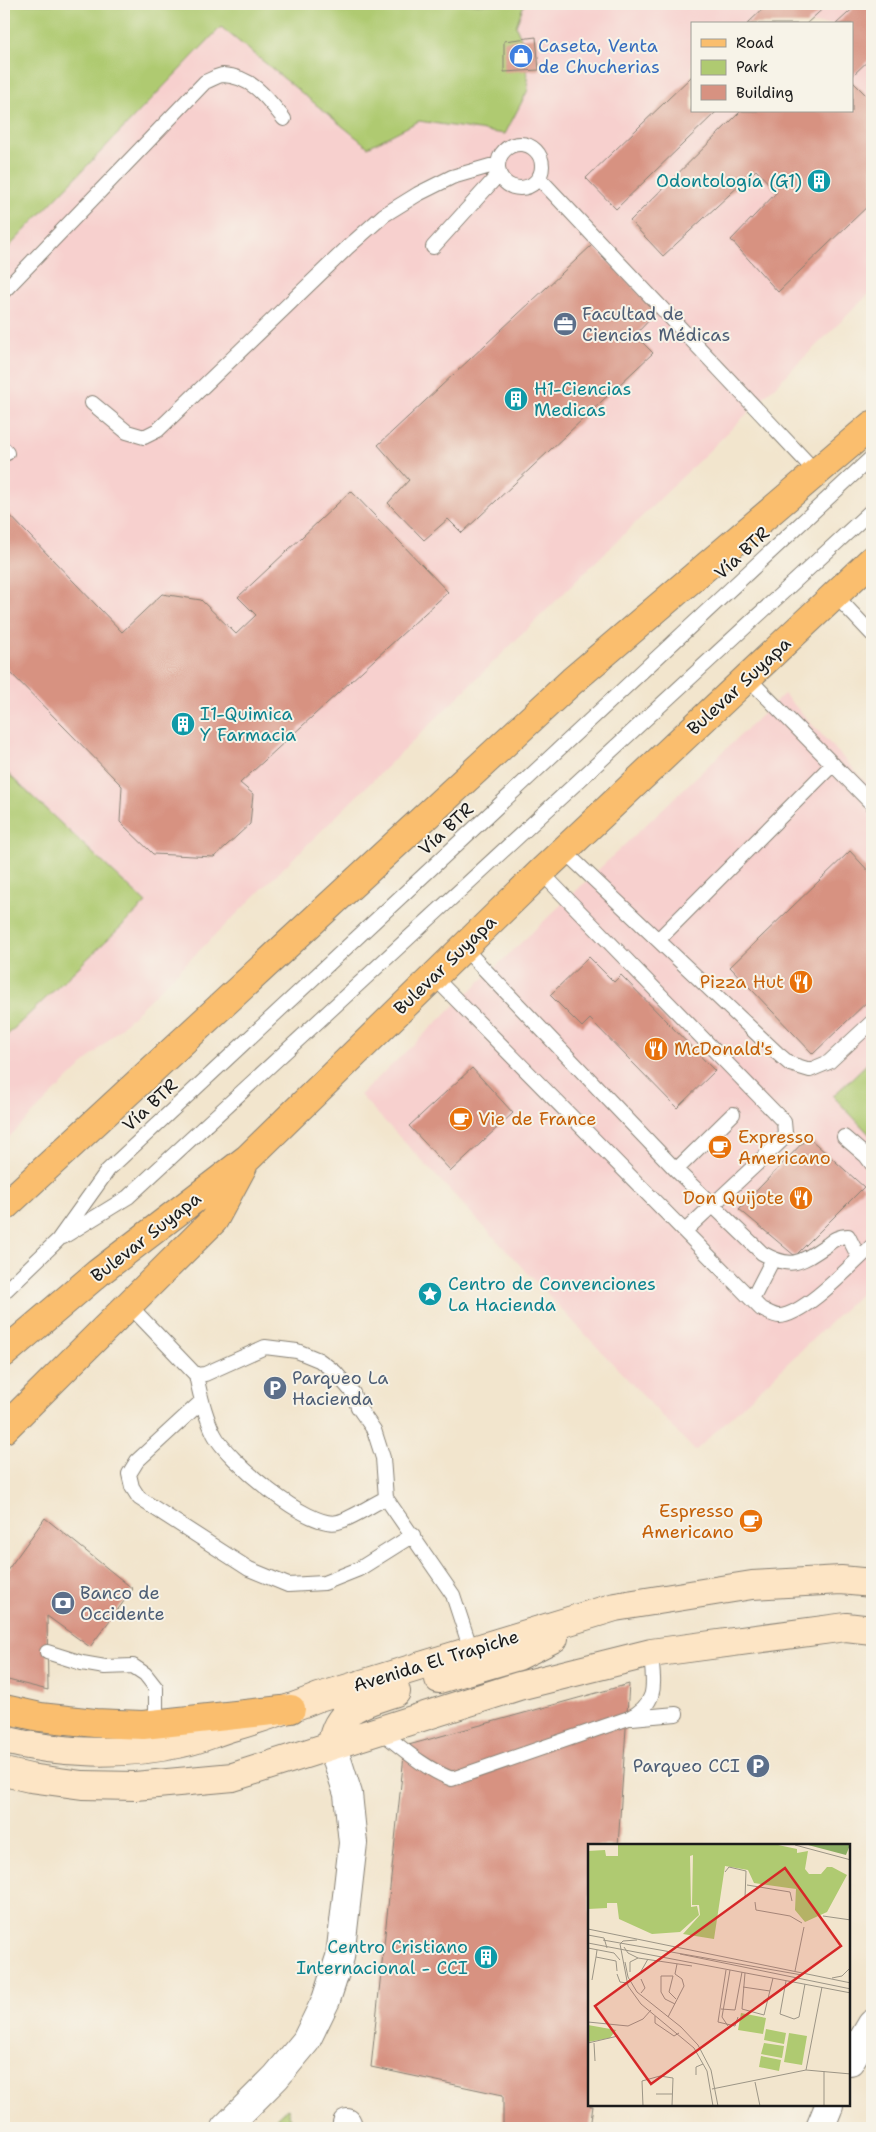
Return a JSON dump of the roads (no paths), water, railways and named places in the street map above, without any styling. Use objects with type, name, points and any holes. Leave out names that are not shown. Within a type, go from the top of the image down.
[{"type":"main road","points":[[4,1207],[572,681],[872,424]]},
{"type":"main road","name":"Bulevar Suyapa","points":[[4,1353],[98,1273],[248,1158],[541,872],[872,560]]},
{"type":"main road","points":[[4,1429],[214,1220],[248,1158]]},
{"type":"main road","name":"Avenida El Trapiche","points":[[4,1740],[25,1745],[74,1751],[127,1750],[182,1743],[291,1709],[319,1697],[615,1607],[752,1585],[841,1580],[872,1583]]},
{"type":"main road","points":[[332,1744],[334,1730],[339,1723],[350,1710],[366,1702],[518,1656],[615,1607]]},
{"type":"main road","points":[[5,1775],[82,1785],[135,1786],[233,1777],[519,1686],[651,1653],[846,1627],[872,1630]]},
{"type":"main road","points":[[4,1709],[40,1717],[95,1723],[156,1723],[291,1709]]},
{"type":"street","points":[[225,2128],[276,2077],[306,2041],[326,2000],[340,1957],[353,1843],[348,1794],[332,1744]]},
{"type":"street","points":[[851,2059],[872,2024]]},
{"type":"street","points":[[820,2128],[829,2107]]},
{"type":"lane","points":[[4,291],[205,82],[222,75],[249,82],[266,96],[284,119]]},
{"type":"lane","points":[[517,144],[527,144],[536,150],[541,158],[542,168],[539,178],[533,186],[523,189],[513,188],[504,183],[498,169],[500,154],[508,147],[517,144]]},
{"type":"lane","points":[[432,247],[498,169]]},
{"type":"lane","points":[[92,403],[127,432],[144,437],[158,430],[348,247],[384,215],[418,194],[452,177],[498,169]]},
{"type":"lane","points":[[539,178],[816,472]]},
{"type":"lane","name":"Vía BTR","points":[[4,1292],[58,1240],[108,1170],[872,457]]},
{"type":"lane","name":"Vía BTR","points":[[58,1240],[128,1197],[872,510]]},
{"type":"lane","points":[[835,595],[872,634]]},
{"type":"lane","points":[[747,678],[872,804]]},
{"type":"lane","points":[[658,939],[833,764]]},
{"type":"lane","points":[[564,851],[790,1064],[810,1070],[829,1062],[872,1022]]},
{"type":"lane","points":[[541,872],[784,1122],[785,1133],[780,1142],[685,1231]]},
{"type":"lane","points":[[464,947],[676,1170],[762,1253],[773,1259],[796,1263],[839,1236],[848,1236],[859,1258]]},
{"type":"lane","points":[[433,976],[761,1309],[778,1316],[793,1312],[814,1299],[872,1246]]},
{"type":"lane","points":[[676,1170],[733,1114]]},
{"type":"lane","points":[[844,1137],[866,1156],[872,1164]]},
{"type":"lane","points":[[752,1300],[773,1259]]},
{"type":"lane","points":[[129,1305],[196,1375],[202,1401],[215,1435],[247,1472],[299,1511],[319,1521],[338,1523],[386,1498]]},
{"type":"lane","points":[[196,1375],[205,1374],[265,1347],[297,1351],[319,1360],[335,1372],[352,1393],[358,1407],[374,1430],[383,1458],[386,1498],[453,1595],[471,1650]]},
{"type":"lane","points":[[202,1401],[137,1461],[129,1474],[132,1487],[139,1498],[249,1569],[288,1585],[324,1583],[359,1569],[413,1535]]},
{"type":"lane","points":[[47,1652],[82,1663],[104,1667],[133,1666],[145,1674],[156,1688],[156,1723]]},
{"type":"lane","points":[[379,1730],[429,1767],[452,1779],[629,1718],[642,1711],[650,1702],[654,1690],[651,1653]]},
{"type":"lane","points":[[629,1718],[676,1714]]},
{"type":"place","name":"Caseta, Venta de Chucherias","points":[[521,56]]},
{"type":"place","name":"Odontología (G1)","points":[[819,181]]},
{"type":"place","name":"Facultad de Ciencias Médicas","points":[[565,324]]},
{"type":"place","name":"H1-Ciencias Medicas","points":[[516,399]]},
{"type":"place","name":"I1-Quimica Y Farmacia","points":[[183,724]]},
{"type":"place","name":"Pizza Hut","points":[[801,982]]},
{"type":"place","name":"McDonald's","points":[[656,1049]]},
{"type":"place","name":"Vie de France","points":[[461,1119]]},
{"type":"place","name":"Expresso Americano","points":[[720,1147]]},
{"type":"place","name":"Don Quijote","points":[[801,1198]]},
{"type":"place","name":"Centro de Convenciones La Hacienda","points":[[430,1294]]},
{"type":"place","name":"Parqueo La Hacienda","points":[[275,1388]]},
{"type":"place","name":"Espresso Americano","points":[[751,1521]]},
{"type":"place","name":"Banco de Occidente","points":[[63,1603]]},
{"type":"place","name":"Parqueo CCI","points":[[758,1766]]},
{"type":"place","name":"Centro Cristiano Internacional - CCI","points":[[486,1957]]}]
